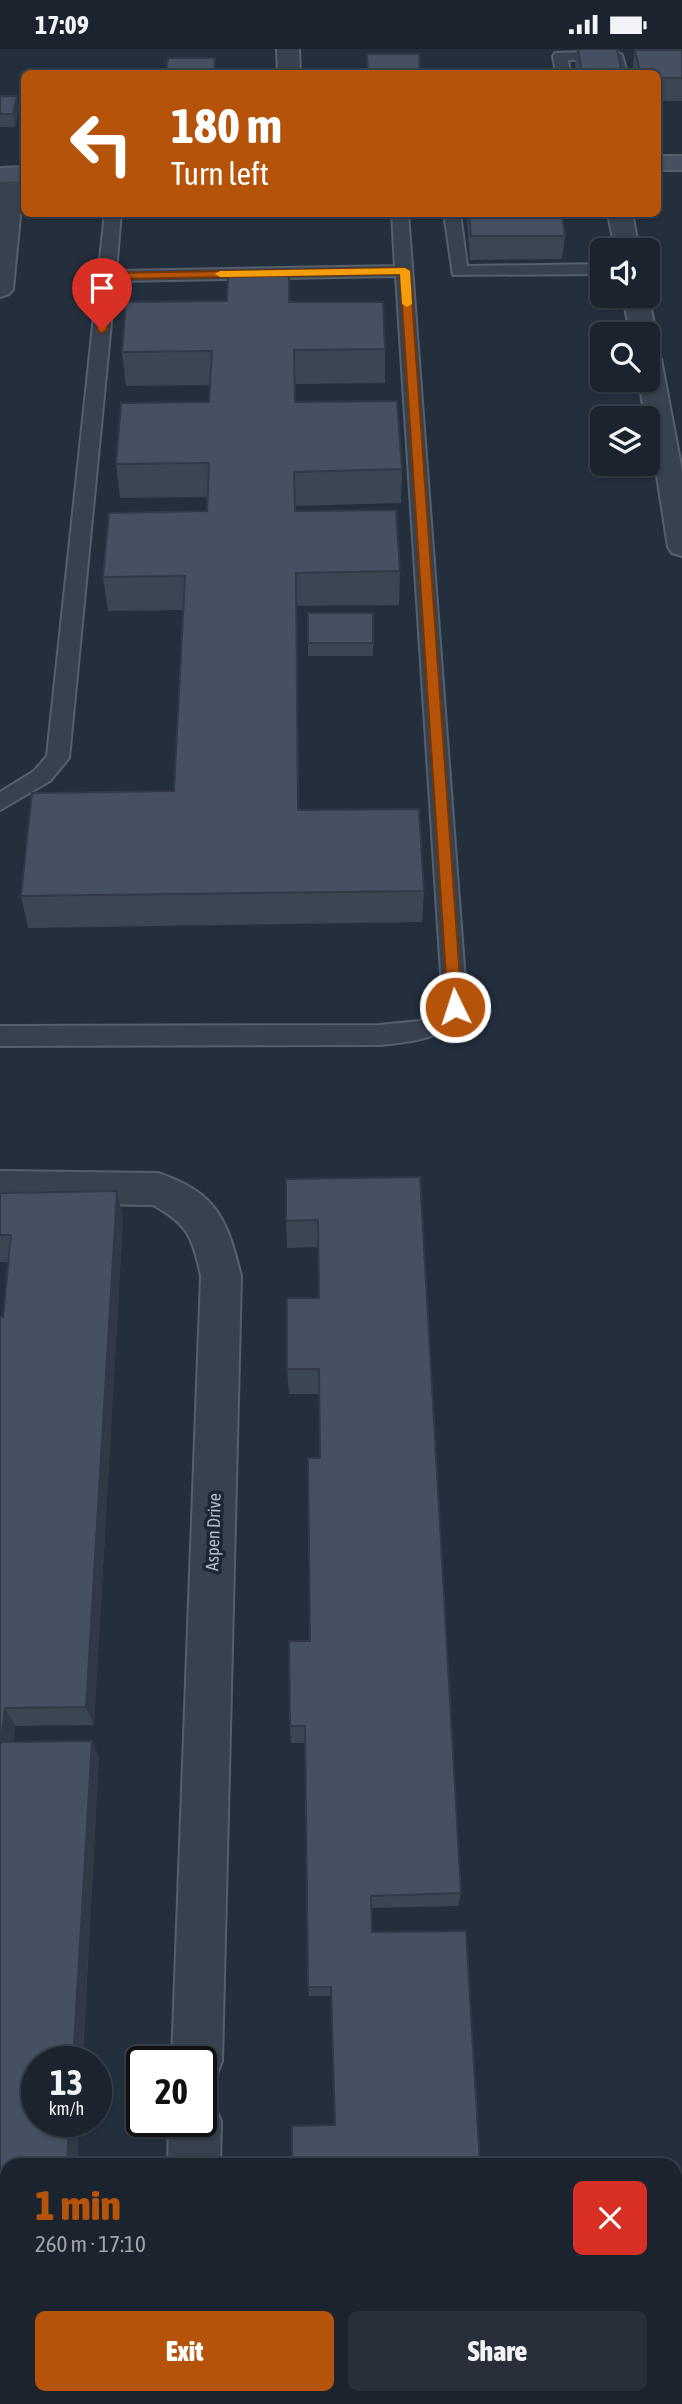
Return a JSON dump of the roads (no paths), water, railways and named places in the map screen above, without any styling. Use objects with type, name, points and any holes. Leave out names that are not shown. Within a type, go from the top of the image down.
[{"type":"main road","points":[[661,163],[682,163]]},
{"type":"street","points":[[288,49],[289,70]]},
{"type":"street","points":[[1,276],[12,175]]},
{"type":"street","points":[[621,217],[625,238]]},
{"type":"street","points":[[654,392],[682,547]]},
{"type":"street","name":"Aspen Drive","points":[[0,1187],[158,1189],[188,1205],[211,1233],[218,1255],[221,1276],[197,2046]]},
{"type":"street","points":[[194,2158],[195,2137]]},
{"type":"lane","points":[[562,70],[560,56],[615,55],[619,70]]},
{"type":"lane","points":[[0,802],[42,776],[58,758],[113,217]]},
{"type":"lane","points":[[0,1036],[379,1035],[425,1030],[442,1022],[455,1007],[400,217]]},
{"type":"lane","points":[[452,217],[459,271],[590,269]]},
{"type":"lane","points":[[107,276],[405,271]]}]
